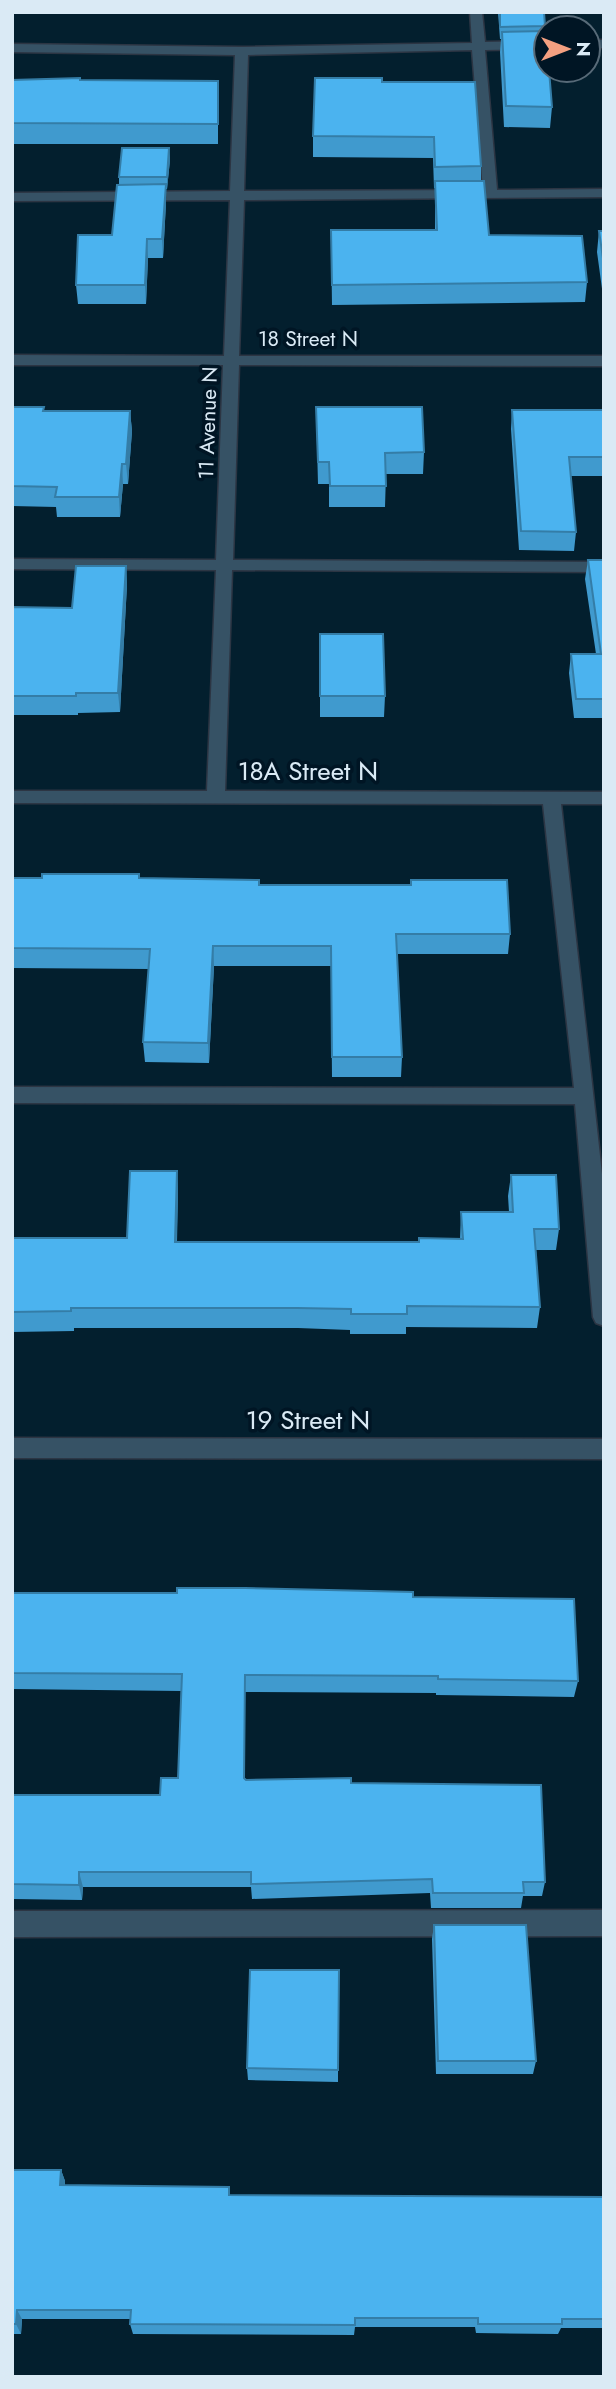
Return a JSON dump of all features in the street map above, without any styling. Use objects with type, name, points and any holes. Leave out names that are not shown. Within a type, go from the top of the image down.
[{"type":"street","points":[[476,12],[490,193]]},
{"type":"street","points":[[12,48],[242,51],[532,45]]},
{"type":"street","name":"11 Avenue N","points":[[216,797],[242,51]]},
{"type":"street","points":[[12,197],[604,194]]},
{"type":"street","name":"18 Street N","points":[[12,360],[604,360]]},
{"type":"street","points":[[12,564],[604,567]]},
{"type":"street","name":"18A Street N","points":[[12,797],[604,798]]},
{"type":"street","points":[[551,797],[585,1096],[604,1317]]},
{"type":"street","points":[[12,1095],[585,1096]]},
{"type":"street","name":"19 Street N","points":[[12,1448],[604,1449]]},
{"type":"street","points":[[12,1924],[604,1923]]},
{"type":"building","points":[[500,12],[544,12],[532,14],[532,26],[500,27]]},
{"type":"building","points":[[532,31],[532,84],[550,84],[552,107],[506,106],[502,32]]},
{"type":"building","points":[[80,78],[218,81],[218,124],[12,123],[12,80]]},
{"type":"building","points":[[315,78],[382,78],[382,82],[475,82],[481,166],[435,167],[434,137],[313,136]]},
{"type":"building","points":[[122,148],[169,148],[167,177],[119,177]]},
{"type":"building","points":[[435,181],[484,181],[489,235],[582,236],[587,282],[332,285],[331,230],[437,230]]},
{"type":"building","points":[[166,184],[162,239],[147,239],[145,285],[76,285],[78,235],[112,235],[117,185]]},
{"type":"building","points":[[599,231],[604,231],[604,265]]},
{"type":"building","points":[[12,407],[44,407],[43,411],[130,411],[126,464],[122,464],[119,497],[55,497],[57,487],[12,486]]},
{"type":"building","points":[[316,407],[422,407],[424,452],[385,453],[386,486],[330,486],[329,462],[318,462]]},
{"type":"building","points":[[512,410],[604,410],[604,457],[569,457],[576,532],[521,531]]},
{"type":"building","points":[[588,560],[604,560],[604,699],[576,699],[571,654],[601,654]]},
{"type":"building","points":[[76,566],[126,566],[118,693],[12,696],[12,607],[72,608]]},
{"type":"building","points":[[320,634],[383,634],[385,696],[320,696]]},
{"type":"building","points":[[42,874],[139,874],[139,878],[259,880],[259,885],[411,885],[411,880],[507,880],[510,934],[396,934],[402,1057],[332,1057],[331,946],[213,946],[208,1043],[143,1042],[150,949],[12,948],[12,878],[42,878]]},
{"type":"building","points":[[130,1171],[177,1171],[175,1242],[419,1242],[419,1238],[463,1239],[461,1212],[513,1212],[511,1175],[556,1175],[559,1229],[534,1229],[540,1307],[407,1306],[407,1314],[351,1314],[351,1309],[297,1308],[71,1308],[71,1311],[12,1312],[12,1238],[127,1238]]},
{"type":"building","points":[[177,1588],[413,1592],[413,1597],[574,1599],[578,1681],[438,1679],[438,1676],[245,1675],[246,1780],[351,1778],[351,1783],[541,1785],[545,1882],[523,1882],[524,1893],[433,1893],[432,1879],[251,1884],[251,1872],[79,1872],[79,1885],[12,1884],[12,1795],[160,1795],[161,1778],[178,1778],[182,1674],[12,1673],[12,1593],[177,1593]]},
{"type":"building","points":[[434,1925],[526,1925],[536,2061],[438,2061]]},
{"type":"building","points":[[250,1970],[339,1970],[338,2070],[247,2068]]},
{"type":"building","points":[[12,2170],[61,2170],[60,2185],[229,2187],[229,2195],[604,2197],[604,2319],[562,2319],[562,2324],[478,2324],[478,2318],[355,2318],[355,2325],[130,2324],[131,2310],[17,2310],[16,2324],[12,2324]]}]
